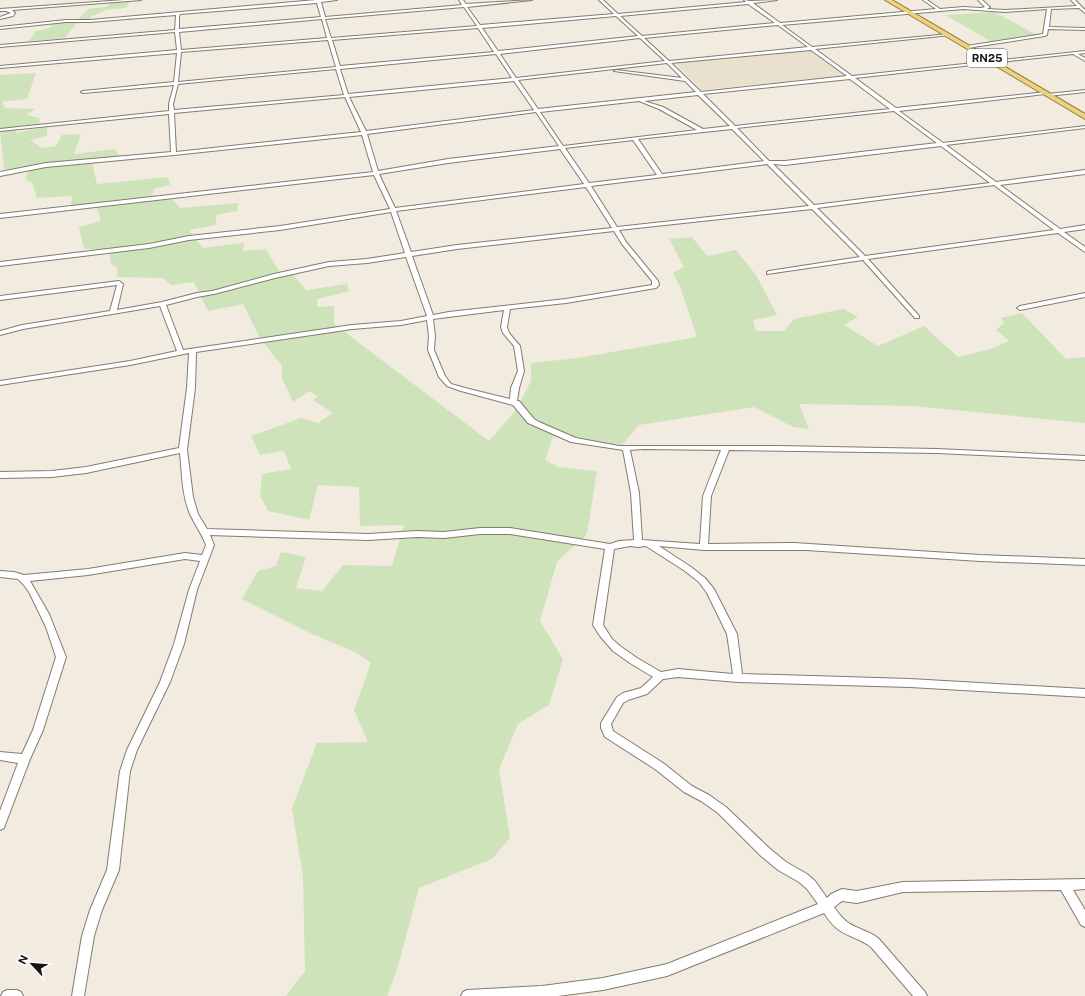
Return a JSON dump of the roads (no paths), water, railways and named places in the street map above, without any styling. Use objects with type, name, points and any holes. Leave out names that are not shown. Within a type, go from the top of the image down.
[{"type":"main road","name":"RN25","points":[[888,0],[1085,117]]},
{"type":"street","points":[[98,0],[109,1]]},
{"type":"street","points":[[0,10],[139,0]]},
{"type":"street","points":[[0,28],[66,21],[90,21],[335,0]]},
{"type":"street","points":[[0,384],[130,363],[193,350],[352,327],[402,323],[430,317],[507,308],[654,287],[656,285],[655,281],[632,254],[461,0]]},
{"type":"street","points":[[0,46],[530,0]]},
{"type":"street","points":[[601,0],[668,62],[698,94],[864,258],[917,317]]},
{"type":"street","points":[[0,67],[179,50],[478,27],[618,15],[747,1],[775,0]]},
{"type":"street","points":[[925,0],[940,10]]},
{"type":"street","points":[[980,0],[988,7],[980,9]]},
{"type":"street","points":[[1073,0],[1085,12]]},
{"type":"street","points":[[318,1],[328,39],[346,95],[364,132],[376,173],[393,210],[430,317],[432,336],[431,350],[445,382],[454,388],[516,403],[531,421],[566,438],[626,448],[937,451],[1085,458]]},
{"type":"street","points":[[747,1],[1085,250]]},
{"type":"street","points":[[83,92],[909,12],[963,8],[1011,10],[1080,7]]},
{"type":"street","points":[[967,47],[1045,35],[1049,8]]},
{"type":"street","points":[[0,18],[12,15],[13,13],[8,11],[10,10]]},
{"type":"street","points":[[174,154],[171,104],[176,84],[179,50],[177,41],[177,17],[179,13]]},
{"type":"street","points":[[1047,28],[1085,28]]},
{"type":"street","points":[[0,130],[346,95],[455,86],[668,62],[949,35]]},
{"type":"street","points":[[0,174],[46,165],[174,154],[454,123],[536,111],[1085,52]]},
{"type":"street","points":[[1074,53],[1085,60]]},
{"type":"street","points":[[604,69],[685,80]]},
{"type":"street","points":[[0,216],[376,173],[448,161],[892,109],[1085,91]]},
{"type":"street","points":[[639,100],[661,108],[702,131]]},
{"type":"street","points":[[0,264],[149,246],[184,239],[280,228],[393,210],[768,162],[785,163],[1085,127]]},
{"type":"street","points":[[635,139],[643,148],[650,162],[661,176]]},
{"type":"street","points":[[0,333],[22,327],[162,304],[329,264],[367,261],[408,254],[813,207],[1085,172]]},
{"type":"street","points":[[769,273],[1085,227]]},
{"type":"street","points":[[0,298],[118,283],[120,284],[119,291],[113,312]]},
{"type":"street","points":[[1020,308],[1085,295]]},
{"type":"street","points":[[162,304],[181,352]]},
{"type":"street","points":[[507,308],[504,327],[517,346],[521,366],[513,402]]},
{"type":"street","points":[[78,996],[92,923],[113,870],[125,771],[132,750],[165,682],[178,644],[193,590],[210,545],[205,532],[194,514],[183,450],[191,388],[193,350]]},
{"type":"street","points":[[626,448],[634,493],[638,544]]},
{"type":"street","points":[[704,547],[707,496],[726,448]]},
{"type":"street","points":[[0,475],[52,474],[86,470],[183,450]]},
{"type":"street","points":[[205,532],[368,537],[417,534],[444,535],[480,531],[510,531],[610,547],[614,545],[638,544],[704,547],[805,547],[1020,562],[1085,562]]},
{"type":"street","points":[[649,544],[688,569],[702,580],[711,591],[732,634],[738,678]]},
{"type":"street","points":[[610,547],[598,626],[602,635],[619,651],[660,676]]},
{"type":"street","points":[[24,578],[88,572],[179,557],[204,558]]},
{"type":"street","points":[[0,574],[21,576],[28,581],[38,598],[61,657],[38,730],[25,759],[0,825]]},
{"type":"street","points":[[921,996],[875,943],[844,927],[836,920],[811,885],[803,878],[782,866],[765,852],[722,810],[705,798],[688,789],[659,766],[609,734],[606,728],[606,723],[620,700],[626,696],[644,691],[660,676],[678,673],[738,678],[910,683],[1085,693]]},
{"type":"street","points":[[0,756],[25,759]]},
{"type":"street","points":[[1064,884],[1085,921]]},
{"type":"street","points":[[475,996],[542,992],[603,984],[667,970],[827,906],[835,898],[842,895],[857,898],[903,887],[1085,884]]},
{"type":"street","points":[[7,996],[17,996]]}]
